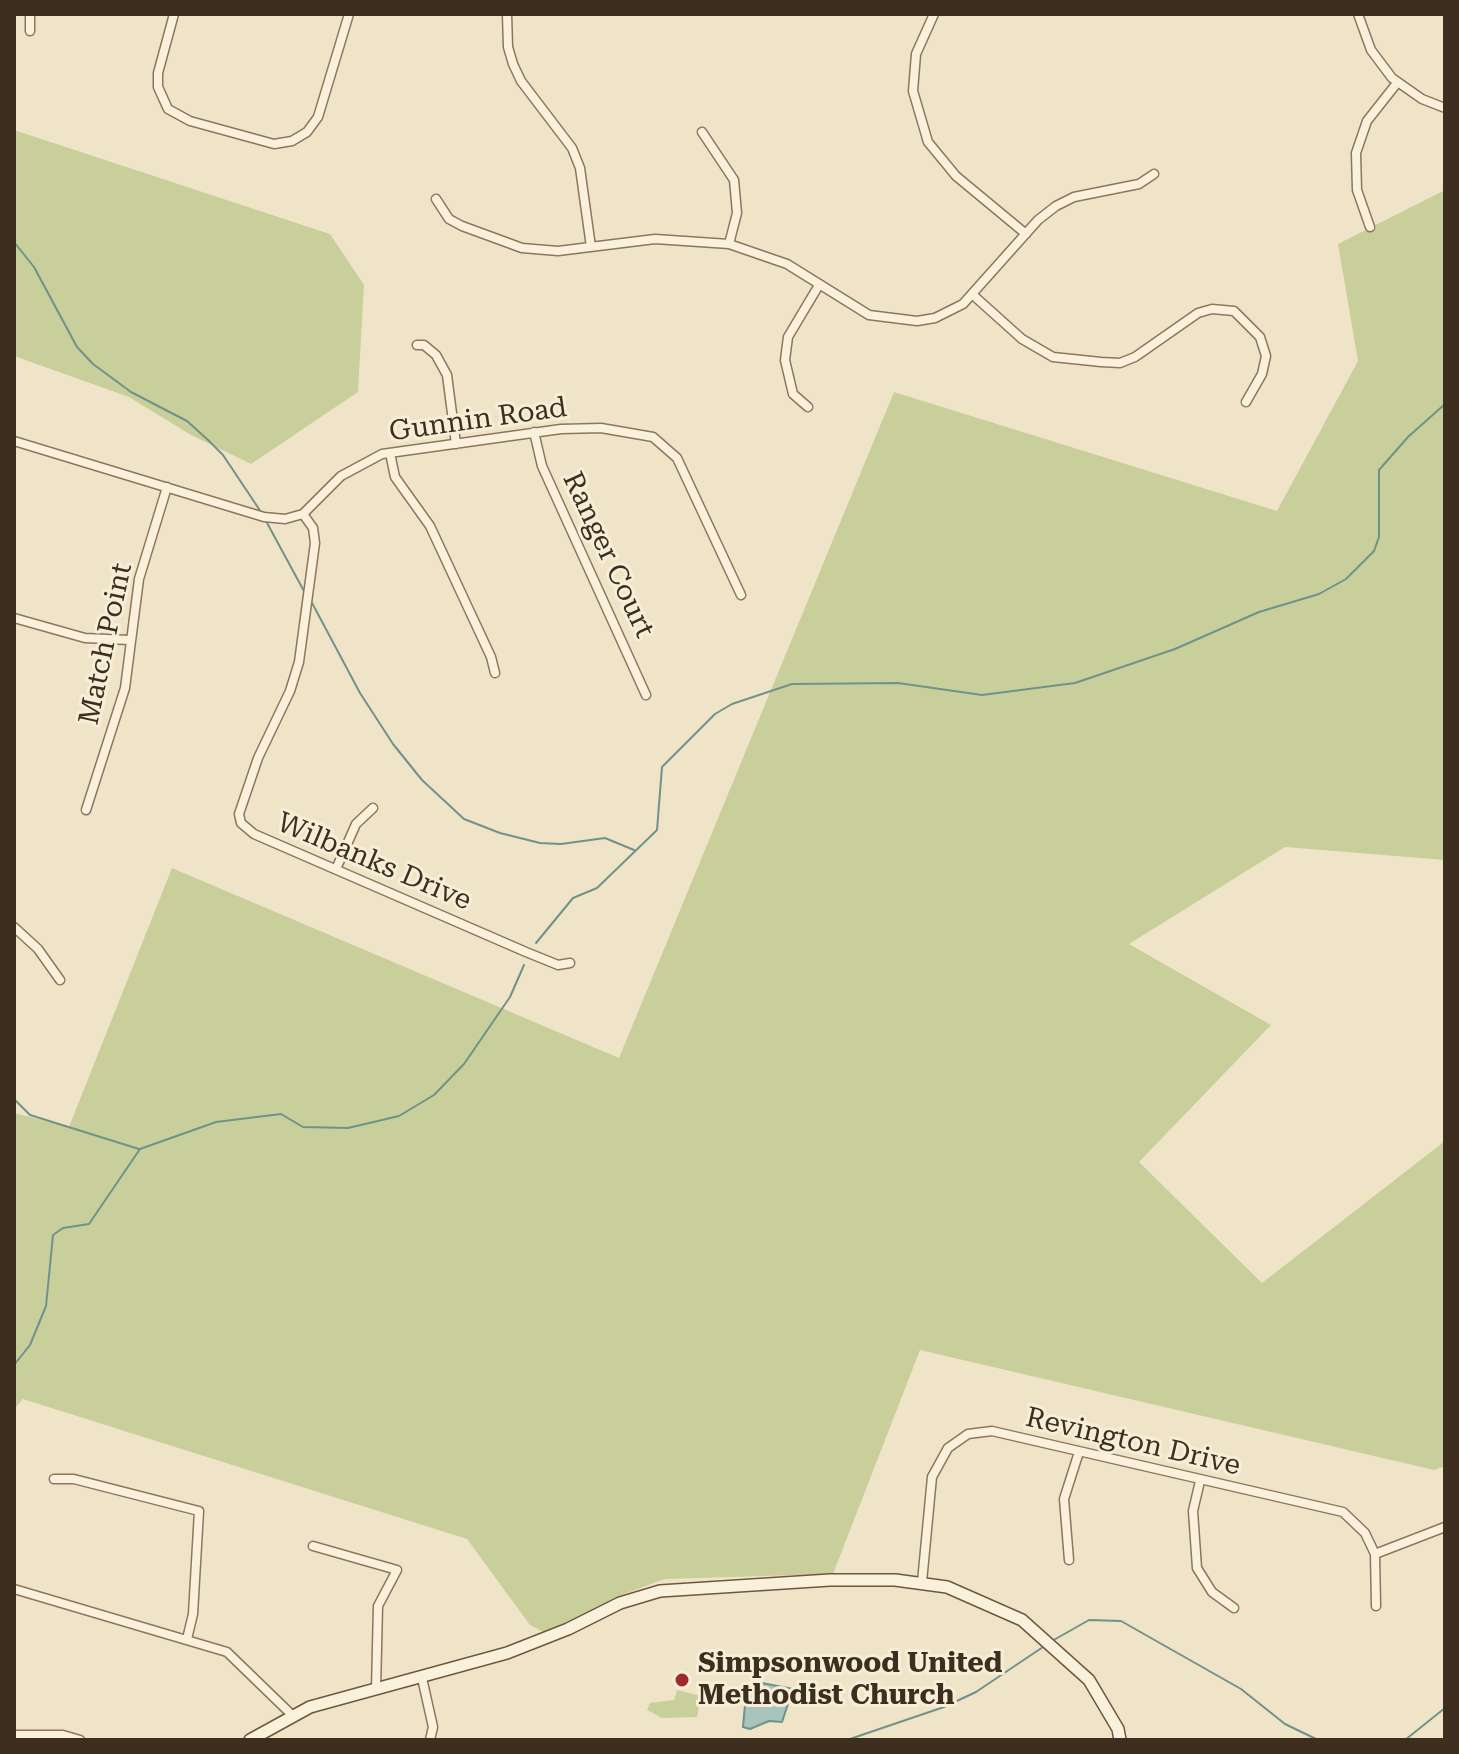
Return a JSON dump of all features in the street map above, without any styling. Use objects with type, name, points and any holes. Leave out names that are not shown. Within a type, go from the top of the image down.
[{"type":"street","points":[[30,14],[30,31]]},
{"type":"street","points":[[174,14],[158,73],[158,87],[168,109],[190,121],[274,144],[292,141],[307,132],[318,117],[347,15]]},
{"type":"street","points":[[507,14],[508,47],[517,72],[572,148],[580,168],[591,247]]},
{"type":"street","points":[[934,14],[916,54],[913,91],[928,142],[956,176],[1026,234]]},
{"type":"street","points":[[1358,14],[1371,50],[1397,83],[1445,108]]},
{"type":"street","points":[[1370,227],[1357,190],[1356,153],[1367,121],[1397,83]]},
{"type":"street","points":[[702,132],[734,180],[737,213],[729,244]]},
{"type":"street","points":[[436,199],[449,219],[500,242],[540,250],[655,239],[729,244],[787,264],[869,315],[889,320],[935,318],[973,295],[1026,234],[1056,206],[1074,197],[1139,184],[1154,174]]},
{"type":"street","points":[[808,407],[793,394],[785,360],[788,337],[819,285]]},
{"type":"street","points":[[973,295],[1022,339],[1050,355],[1101,362],[1120,363],[1135,357],[1198,313],[1212,309],[1234,311],[1260,337],[1266,356],[1262,374],[1246,402]]},
{"type":"street","points":[[417,345],[436,355],[447,375],[456,444]]},
{"type":"street","name":"Gunnin Road","points":[[303,514],[341,476],[360,463],[390,453],[534,432],[601,428],[653,437],[667,446],[677,458],[741,595]]},
{"type":"street","name":"Ranger Court","points":[[534,432],[542,466],[646,695]]},
{"type":"street","points":[[14,441],[264,517],[294,519],[303,514]]},
{"type":"street","points":[[390,453],[395,477],[430,526],[491,657],[495,673]]},
{"type":"street","name":"Match Point","points":[[86,810],[125,688],[139,579],[167,487]]},
{"type":"street","name":"Wilbanks Drive","points":[[303,514],[313,528],[315,543],[299,662],[290,691],[258,758],[239,814],[241,823],[254,834],[547,961],[558,965],[570,963]]},
{"type":"street","points":[[14,618],[85,638],[129,640]]},
{"type":"street","points":[[336,869],[356,824],[373,808]]},
{"type":"street","points":[[14,927],[38,949],[60,980]]},
{"type":"street","name":"Revington Drive","points":[[922,1582],[932,1477],[948,1448],[968,1434],[992,1431],[1343,1512],[1360,1527],[1375,1554]]},
{"type":"street","points":[[1069,1560],[1064,1499],[1079,1452]]},
{"type":"street","points":[[54,1479],[74,1479],[199,1511],[193,1614],[187,1639]]},
{"type":"street","points":[[1200,1481],[1193,1511],[1197,1568],[1212,1592],[1234,1608]]},
{"type":"street","points":[[1376,1606],[1375,1554],[1445,1527]]},
{"type":"street","points":[[313,1546],[397,1570],[378,1606],[376,1689]]},
{"type":"street","points":[[250,1740],[292,1715],[341,1696],[422,1678],[507,1653],[568,1629],[620,1603],[660,1591],[830,1580],[922,1582],[973,1595],[1038,1631],[1089,1680],[1118,1729],[1120,1740]]},
{"type":"street","points":[[14,1589],[227,1652],[292,1715]]},
{"type":"street","points":[[422,1678],[433,1727],[430,1740]]},
{"type":"street","points":[[14,1735],[63,1735],[80,1740]]},
{"type":"green space","points":[[14,130],[330,234],[364,285],[358,392],[251,464],[191,435],[129,397],[14,356]]},
{"type":"green space","points":[[1445,190],[1445,860],[1285,847],[1129,944],[1271,1025],[1139,1162],[1262,1283],[1445,1141],[1445,1466],[1434,1470],[920,1350],[833,1574],[665,1579],[616,1597],[545,1633],[530,1625],[467,1539],[23,1399],[14,1409],[14,1113],[69,1127],[172,868],[619,1058],[894,392],[1277,511],[1358,361],[1338,244]]},
{"type":"green space","points":[[677,1690],[701,1696],[697,1717],[662,1718],[647,1710],[650,1703],[674,1700]]},
{"type":"water","points":[[757,1682],[793,1689],[782,1722],[769,1721],[750,1729],[743,1727],[746,1693],[750,1694]]},
{"type":"waterway","points":[[14,242],[34,267],[77,347],[93,364],[131,392],[187,421],[223,455],[261,512]]},
{"type":"waterway","points":[[536,943],[573,898],[597,888],[657,830],[662,767],[715,714],[732,704],[792,684],[898,683],[982,695],[1075,683],[1175,649],[1259,612],[1319,594],[1346,579],[1374,551],[1379,537],[1379,470],[1408,437],[1445,404]]},
{"type":"waterway","points":[[266,521],[305,593]]},
{"type":"waterway","points":[[311,601],[360,693],[393,744],[422,780],[464,819],[500,833],[540,843],[561,844],[605,838],[634,850]]},
{"type":"waterway","points":[[14,1365],[30,1345],[46,1306],[53,1235],[63,1228],[89,1224],[140,1149],[216,1122],[281,1114],[303,1127],[348,1128],[399,1116],[434,1095],[464,1064],[510,997],[524,965]]},
{"type":"waterway","points":[[14,1099],[30,1115],[139,1149]]},
{"type":"waterway","points":[[1052,1641],[1089,1620],[1121,1621],[1241,1689],[1285,1724],[1318,1740]]},
{"type":"waterway","points":[[847,1740],[944,1707],[976,1692],[1043,1647]]},
{"type":"waterway","points":[[1405,1740],[1445,1708]]},
{"type":"place","name":"Simpsonwood United Methodist Church","points":[[682,1680]]}]
